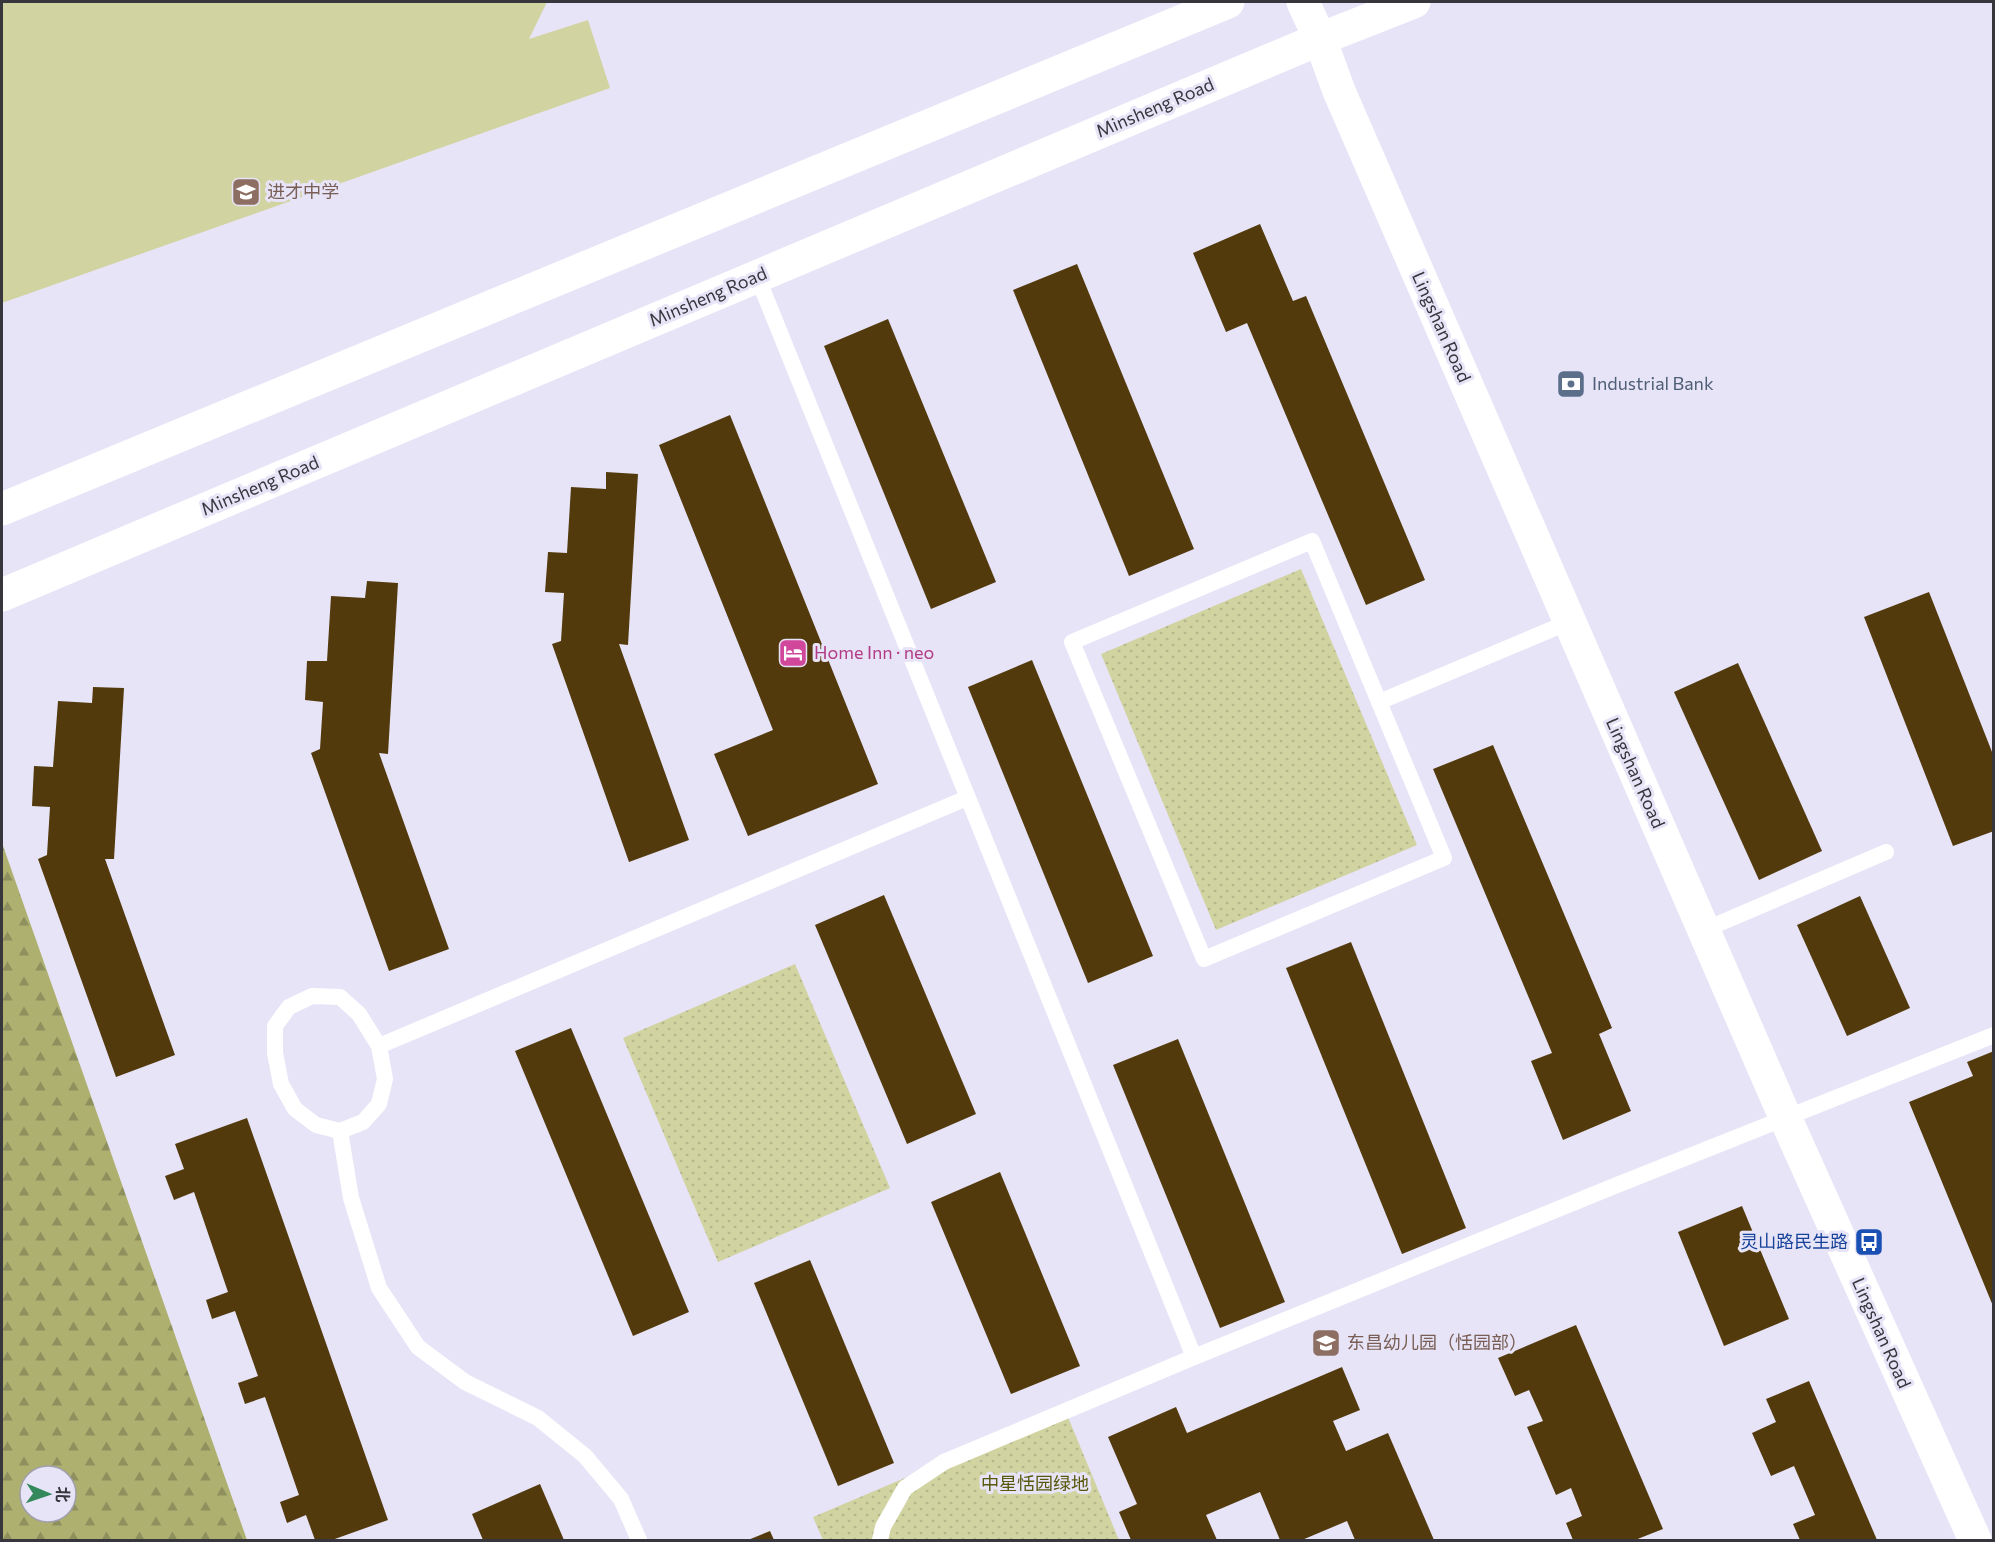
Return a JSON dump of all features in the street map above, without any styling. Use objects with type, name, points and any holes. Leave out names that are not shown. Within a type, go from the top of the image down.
[{"type":"main road","points":[[2,509],[1228,2]]},
{"type":"main road","name":"Lingshan Road","points":[[1303,2],[1320,39],[1348,113],[1785,1117],[1975,1540]]},
{"type":"main road","name":"Minsheng Road","points":[[2,594],[1320,39],[1414,2]]},
{"type":"lane","points":[[757,276],[1194,1357]]},
{"type":"lane","points":[[1312,541],[1379,702],[1444,858],[1204,959],[1072,642],[1312,541]]},
{"type":"lane","points":[[1379,702],[1569,622]]},
{"type":"lane","points":[[379,1046],[967,798]]},
{"type":"lane","points":[[1704,930],[1886,852]]},
{"type":"lane","points":[[312,996],[340,997],[359,1014],[379,1046],[385,1079],[379,1104],[363,1122],[340,1131],[316,1125],[295,1109],[281,1084],[275,1053],[275,1026],[289,1008],[312,996]]},
{"type":"lane","points":[[880,1540],[883,1527],[905,1488],[944,1462],[1194,1357],[1785,1117],[1994,1035]]},
{"type":"lane","points":[[340,1131],[351,1198],[379,1288],[418,1347],[465,1382],[538,1418],[585,1456],[621,1499],[639,1540]]},
{"type":"green space","name":"进才中学","points":[[2,2],[547,2],[529,39],[588,20],[610,88],[2,303]]},
{"type":"green space","points":[[1301,569],[1417,845],[1216,930],[1101,654]]},
{"type":"green space","points":[[2,843],[247,1540],[2,1540]]},
{"type":"green space","points":[[795,964],[890,1188],[718,1262],[623,1038]]},
{"type":"green space","name":"中星恬园绿地","points":[[1065,1410],[1119,1540],[823,1540],[813,1517]]},
{"type":"building","points":[[1260,224],[1293,301],[1306,296],[1425,580],[1366,605],[1247,323],[1226,332],[1193,253]]},
{"type":"building","points":[[1077,264],[1194,549],[1129,576],[1013,290]]},
{"type":"building","points":[[888,319],[996,582],[931,609],[824,346]]},
{"type":"building","points":[[730,415],[878,784],[748,836],[714,754],[773,730],[659,445]]},
{"type":"building","points":[[606,472],[638,474],[628,645],[619,644],[689,840],[629,862],[552,644],[561,641],[564,593],[545,592],[548,552],[567,553],[571,487],[606,489]]},
{"type":"building","points":[[367,581],[398,583],[388,754],[379,753],[449,949],[389,971],[311,753],[320,749],[323,702],[305,700],[307,661],[327,661],[331,596],[365,598]]},
{"type":"building","points":[[1929,592],[1994,757],[1994,831],[1953,846],[1864,617]]},
{"type":"building","points":[[1032,660],[1153,956],[1088,983],[968,687]]},
{"type":"building","points":[[1738,663],[1822,851],[1759,880],[1674,692]]},
{"type":"building","points":[[93,687],[124,688],[114,859],[105,859],[175,1055],[116,1077],[38,859],[47,855],[50,807],[32,806],[34,766],[53,767],[58,701],[92,703]]},
{"type":"building","points":[[1493,745],[1612,1028],[1599,1034],[1631,1111],[1563,1140],[1531,1061],[1552,1053],[1433,769]]},
{"type":"building","points":[[884,895],[976,1114],[907,1144],[815,925]]},
{"type":"building","points":[[1860,896],[1910,1008],[1847,1036],[1797,925]]},
{"type":"building","points":[[1351,942],[1466,1228],[1402,1254],[1286,968]]},
{"type":"building","points":[[571,1028],[689,1312],[633,1336],[515,1051]]},
{"type":"building","points":[[1178,1039],[1285,1302],[1220,1328],[1113,1065]]},
{"type":"building","points":[[1994,1051],[1993,1306],[1909,1102],[1973,1076],[1967,1062]]},
{"type":"building","points":[[247,1118],[388,1520],[332,1540],[315,1540],[306,1515],[287,1523],[280,1502],[299,1495],[265,1397],[245,1404],[238,1383],[258,1376],[235,1311],[212,1319],[206,1300],[228,1292],[194,1192],[174,1200],[165,1176],[184,1169],[175,1144]]},
{"type":"building","points":[[1000,1172],[1080,1366],[1011,1394],[931,1202]]},
{"type":"building","points":[[1742,1206],[1789,1319],[1724,1346],[1678,1232]]},
{"type":"building","points":[[810,1260],[894,1463],[838,1486],[754,1283]]},
{"type":"building","points":[[1576,1325],[1663,1529],[1635,1540],[1573,1540],[1566,1523],[1582,1516],[1571,1488],[1556,1495],[1527,1427],[1543,1421],[1529,1390],[1515,1396],[1498,1358]]},
{"type":"building","points":[[1342,1367],[1360,1410],[1333,1421],[1346,1451],[1388,1433],[1434,1540],[1355,1540],[1347,1521],[1302,1540],[1280,1540],[1260,1492],[1206,1515],[1217,1540],[1131,1540],[1119,1512],[1137,1504],[1108,1437],[1176,1407],[1187,1433]]},
{"type":"building","points":[[1809,1381],[1877,1540],[1800,1540],[1793,1524],[1815,1515],[1794,1466],[1771,1476],[1752,1433],[1776,1422],[1766,1399]]},
{"type":"building","points":[[540,1484],[564,1540],[483,1540],[472,1514]]},
{"type":"building","points":[[770,1531],[774,1540],[748,1540]]},
{"type":"place","name":"进才中学","points":[[246,192]]},
{"type":"place","name":"Industrial Bank","points":[[1571,384]]},
{"type":"place","name":"Home Inn · neo","points":[[793,653]]},
{"type":"place","name":"灵山路民生路","points":[[1869,1242]]},
{"type":"place","name":"东昌幼儿园（恬园部）","points":[[1326,1343]]}]
